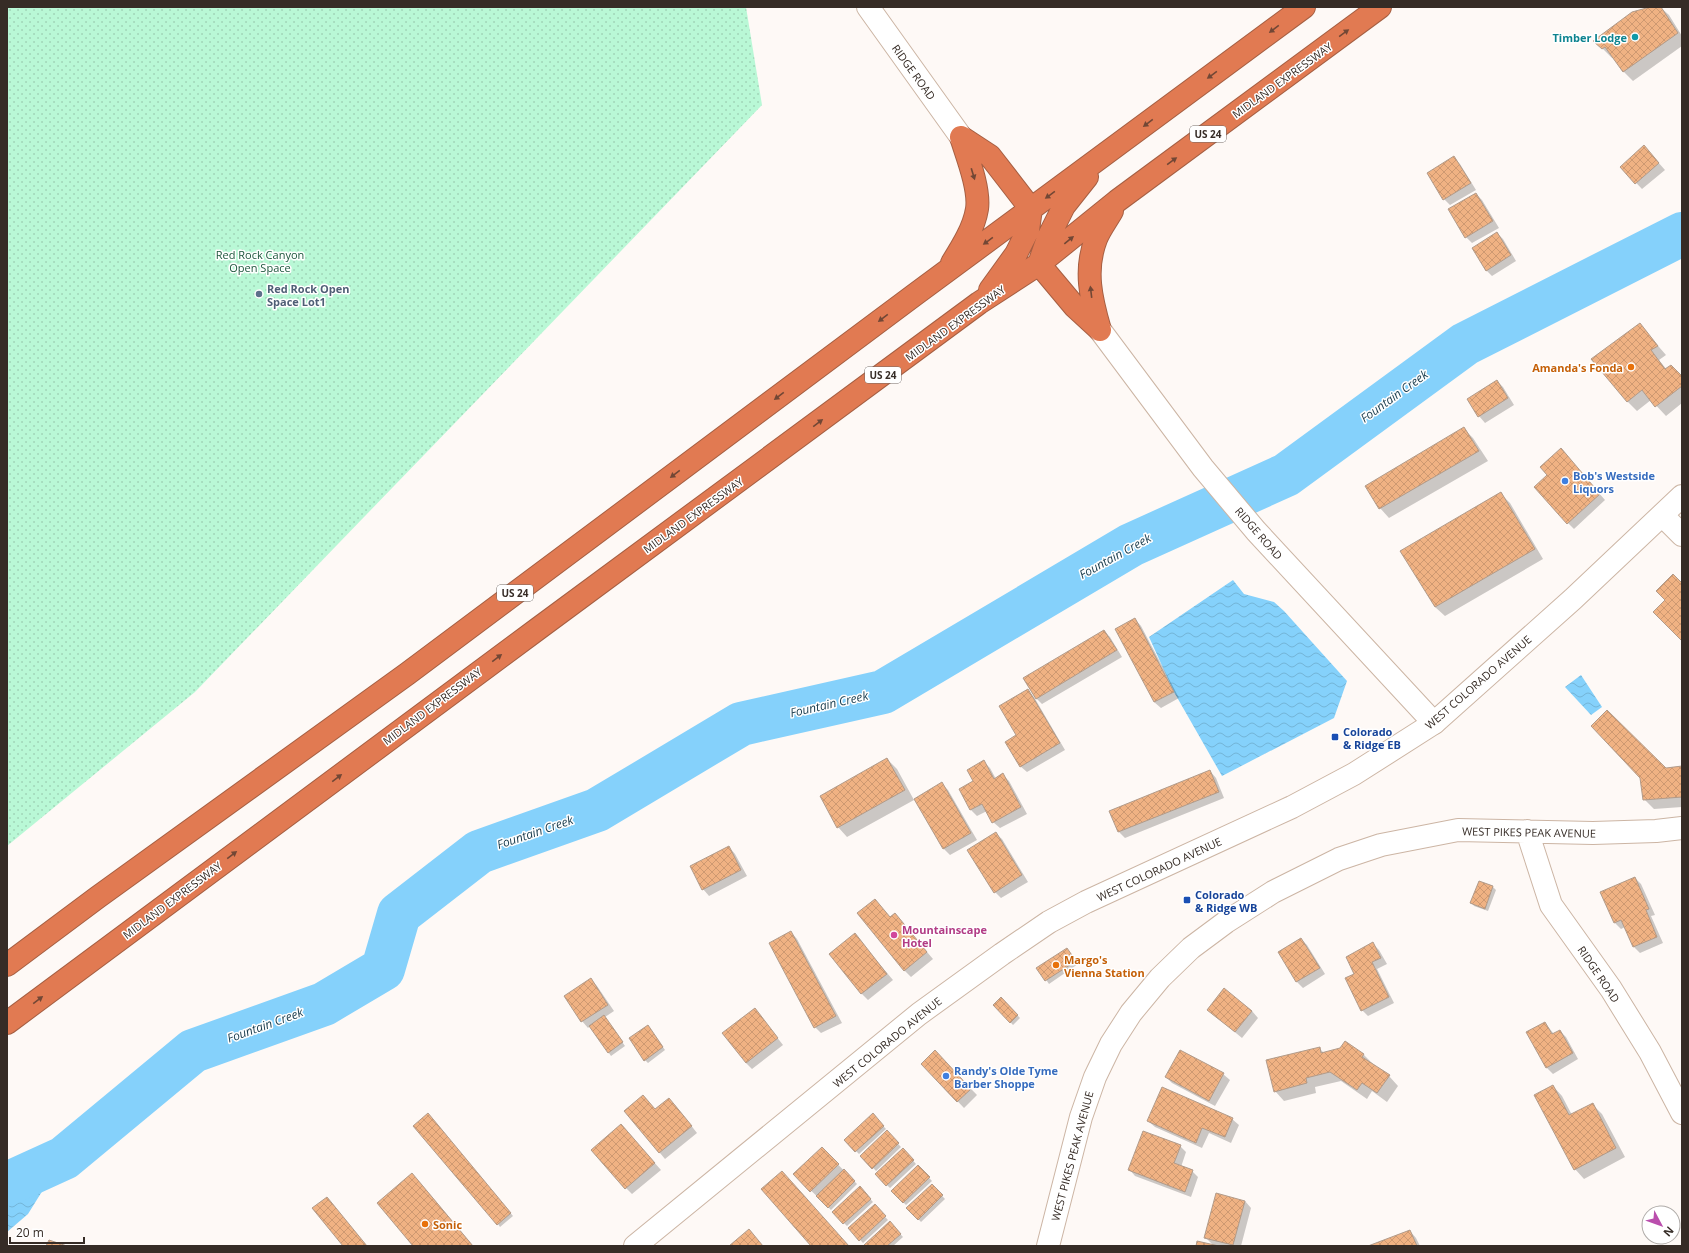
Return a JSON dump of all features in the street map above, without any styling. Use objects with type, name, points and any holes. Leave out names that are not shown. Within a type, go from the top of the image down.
[{"type":"highway","name":"US 24","points":[[7,965],[104,892],[407,674],[1304,7]]},
{"type":"highway","name":"MIDLAND EXPRESSWAY","points":[[7,1023],[979,304],[1039,264],[1117,201],[1380,7]]},
{"type":"highway","points":[[960,136],[990,156],[1031,209],[1028,230],[1016,254],[979,304]]},
{"type":"highway","points":[[949,270],[967,238],[977,209],[975,179],[960,136]]},
{"type":"highway","points":[[1100,330],[1075,307],[1039,264],[1048,238],[1064,206],[1104,156]]},
{"type":"highway","points":[[1100,330],[1090,293],[1090,264],[1096,238],[1117,201]]},
{"type":"street","name":"RIDGE ROAD","points":[[868,7],[960,136]]},
{"type":"street","name":"RIDGE ROAD","points":[[1100,330],[1203,468],[1256,531],[1434,723]]},
{"type":"street","name":"WEST COLORADO AVENUE","points":[[635,1246],[919,1014],[1049,922],[1086,902],[1292,807],[1354,774],[1434,723],[1573,599],[1663,516],[1682,496]]},
{"type":"street","points":[[1663,516],[1682,535]]},
{"type":"street","name":"WEST PIKES PEAK AVENUE","points":[[1048,1246],[1081,1116],[1095,1077],[1111,1044],[1131,1013],[1160,978],[1190,948],[1226,922],[1273,892],[1339,859],[1381,845],[1458,830],[1593,833],[1656,831],[1682,828]]},
{"type":"street","name":"RIDGE ROAD","points":[[1527,831],[1551,905],[1610,989],[1642,1040],[1682,1113]]},
{"type":"green space","name":"Red Rock Canyon Open Space","points":[[7,7],[746,7],[762,105],[195,692],[7,846]]},
{"type":"water","points":[[1233,580],[1244,594],[1274,602],[1284,611],[1347,681],[1334,718],[1222,776],[1174,692],[1149,637]]},
{"type":"water","points":[[1581,675],[1602,707],[1591,715],[1565,687]]},
{"type":"water","points":[[47,1156],[56,1169],[28,1214],[7,1232],[7,1165]]},
{"type":"building","name":"Timber Lodge","points":[[1650,7],[1661,7],[1678,33],[1623,72],[1605,47],[1602,49],[1593,41],[1632,12]]},
{"type":"building","points":[[1644,145],[1659,163],[1635,184],[1620,167]]},
{"type":"building","points":[[1454,156],[1471,183],[1443,200],[1427,173]]},
{"type":"building","points":[[1476,193],[1493,221],[1465,238],[1448,209]]},
{"type":"building","points":[[1497,232],[1511,255],[1486,271],[1472,248]]},
{"type":"building","name":"Amanda's Fonda","points":[[1640,323],[1658,346],[1651,350],[1665,369],[1671,365],[1682,376],[1682,386],[1655,407],[1642,390],[1627,402],[1591,359]]},
{"type":"building","points":[[1497,380],[1508,398],[1478,417],[1467,399]]},
{"type":"building","points":[[1464,427],[1479,451],[1379,509],[1365,486]]},
{"type":"building","name":"Bob's Westside Liquors","points":[[1561,448],[1600,494],[1567,524],[1534,487],[1547,475],[1540,467]]},
{"type":"building","points":[[1501,492],[1535,549],[1435,607],[1400,551]]},
{"type":"building","points":[[1673,574],[1682,583],[1682,641],[1653,612],[1665,600],[1656,591]]},
{"type":"building","points":[[1135,618],[1174,692],[1154,702],[1115,629]]},
{"type":"building","points":[[1104,630],[1117,650],[1036,699],[1023,678]]},
{"type":"building","points":[[1028,689],[1060,743],[1020,767],[1005,742],[1016,735],[999,706]]},
{"type":"building","points":[[1607,710],[1666,768],[1682,766],[1682,797],[1643,800],[1640,778],[1591,726]]},
{"type":"building","points":[[887,758],[905,790],[837,828],[820,796]]},
{"type":"building","points":[[984,760],[994,779],[1003,773],[1021,807],[992,823],[982,804],[970,810],[959,789],[973,781],[967,770]]},
{"type":"building","points":[[1210,770],[1219,792],[1118,832],[1109,811]]},
{"type":"building","points":[[942,782],[971,833],[943,849],[914,799]]},
{"type":"building","points":[[996,832],[1022,875],[994,893],[967,850]]},
{"type":"building","points":[[729,846],[741,870],[702,890],[690,866]]},
{"type":"building","points":[[1635,877],[1649,909],[1646,910],[1657,937],[1633,947],[1621,920],[1614,923],[1600,892]]},
{"type":"building","points":[[1479,881],[1493,886],[1485,909],[1470,903]]},
{"type":"building","name":"Mountainscape Hotel","points":[[875,899],[890,917],[895,913],[927,952],[904,971],[857,913]]},
{"type":"building","points":[[791,931],[836,1016],[814,1028],[769,943]]},
{"type":"building","points":[[855,933],[887,974],[861,994],[829,954]]},
{"type":"building","points":[[1301,938],[1320,968],[1296,982],[1278,952]]},
{"type":"building","points":[[1373,942],[1381,958],[1372,962],[1389,997],[1361,1011],[1345,978],[1354,974],[1346,957]]},
{"type":"building","name":"Margo's Vienna Station","points":[[1067,948],[1076,961],[1045,981],[1036,968]]},
{"type":"building","points":[[591,978],[608,1005],[581,1022],[564,996]]},
{"type":"building","points":[[1224,988],[1252,1011],[1235,1032],[1207,1010]]},
{"type":"building","points":[[1001,997],[1018,1015],[1010,1023],[993,1005]]},
{"type":"building","points":[[755,1008],[778,1038],[746,1063],[722,1033]]},
{"type":"building","points":[[604,1015],[623,1042],[608,1053],[589,1026]]},
{"type":"building","points":[[1545,1022],[1552,1034],[1560,1030],[1573,1053],[1546,1068],[1526,1032]]},
{"type":"building","points":[[648,1025],[663,1047],[644,1061],[629,1038]]},
{"type":"building","points":[[1345,1041],[1364,1054],[1362,1057],[1390,1075],[1377,1093],[1362,1083],[1357,1090],[1330,1072],[1306,1078],[1307,1083],[1274,1092],[1266,1060],[1320,1047],[1321,1053],[1340,1048]]},
{"type":"building","name":"Randy's Olde Tyme Barber Shoppe","points":[[935,1050],[971,1089],[957,1102],[921,1064]]},
{"type":"building","points":[[1180,1050],[1224,1073],[1209,1101],[1165,1077]]},
{"type":"building","points":[[1553,1085],[1569,1115],[1593,1103],[1616,1148],[1574,1170],[1534,1095]]},
{"type":"building","points":[[1162,1087],[1233,1118],[1225,1137],[1202,1128],[1196,1143],[1147,1121]]},
{"type":"building","points":[[643,1095],[655,1109],[669,1098],[692,1126],[659,1153],[624,1111]]},
{"type":"building","points":[[428,1113],[511,1213],[497,1225],[413,1126]]},
{"type":"building","points":[[873,1113],[884,1126],[855,1152],[844,1140]]},
{"type":"building","points":[[621,1124],[655,1163],[625,1189],[591,1150]]},
{"type":"building","points":[[887,1130],[899,1143],[872,1169],[860,1156]]},
{"type":"building","points":[[1143,1131],[1181,1145],[1174,1163],[1193,1170],[1185,1192],[1128,1170]]},
{"type":"building","points":[[822,1147],[839,1164],[810,1192],[793,1174]]},
{"type":"building","points":[[903,1148],[914,1160],[886,1186],[875,1174]]},
{"type":"building","points":[[918,1165],[930,1177],[903,1203],[891,1191]]},
{"type":"building","points":[[844,1169],[855,1181],[828,1208],[816,1196]]},
{"type":"building","points":[[782,1171],[849,1246],[811,1246],[761,1189]]},
{"type":"building","name":"Sonic","points":[[412,1173],[473,1246],[413,1246],[377,1203]]},
{"type":"building","points":[[932,1184],[943,1195],[918,1220],[906,1208]]},
{"type":"building","points":[[860,1186],[871,1199],[843,1224],[832,1212]]},
{"type":"building","points":[[1216,1193],[1245,1201],[1233,1245],[1204,1238]]},
{"type":"building","points":[[327,1197],[367,1246],[343,1246],[312,1208]]},
{"type":"building","points":[[875,1204],[886,1216],[859,1241],[848,1228]]},
{"type":"building","points":[[890,1221],[901,1234],[887,1246],[864,1245]]},
{"type":"building","points":[[749,1229],[763,1246],[729,1246]]},
{"type":"building","points":[[1410,1230],[1417,1246],[1368,1246]]},
{"type":"building","points":[[49,1240],[67,1246],[46,1246]]},
{"type":"building","points":[[1197,1241],[1219,1246],[1196,1246]]},
{"type":"waterway","name":"Fountain Creek","points":[[7,1184],[64,1158],[193,1051],[324,1004],[383,969],[399,914],[479,852],[597,810],[741,724],[883,692],[1131,545],[1286,475],[1465,344],[1682,234]]},
{"type":"place","name":"Timber Lodge","points":[[1635,37]]},
{"type":"place","name":"Red Rock Open Space Lot1","points":[[259,294]]},
{"type":"place","name":"Amanda's Fonda","points":[[1631,367]]},
{"type":"place","name":"Bob's Westside Liquors","points":[[1565,481]]},
{"type":"place","name":"Colorado & Ridge EB","points":[[1335,737]]},
{"type":"place","name":"Colorado & Ridge WB","points":[[1187,900]]},
{"type":"place","name":"Mountainscape Hotel","points":[[894,935]]},
{"type":"place","name":"Margo's Vienna Station","points":[[1056,965]]},
{"type":"place","name":"Randy's Olde Tyme Barber Shoppe","points":[[946,1076]]},
{"type":"place","name":"Sonic","points":[[425,1224]]}]
